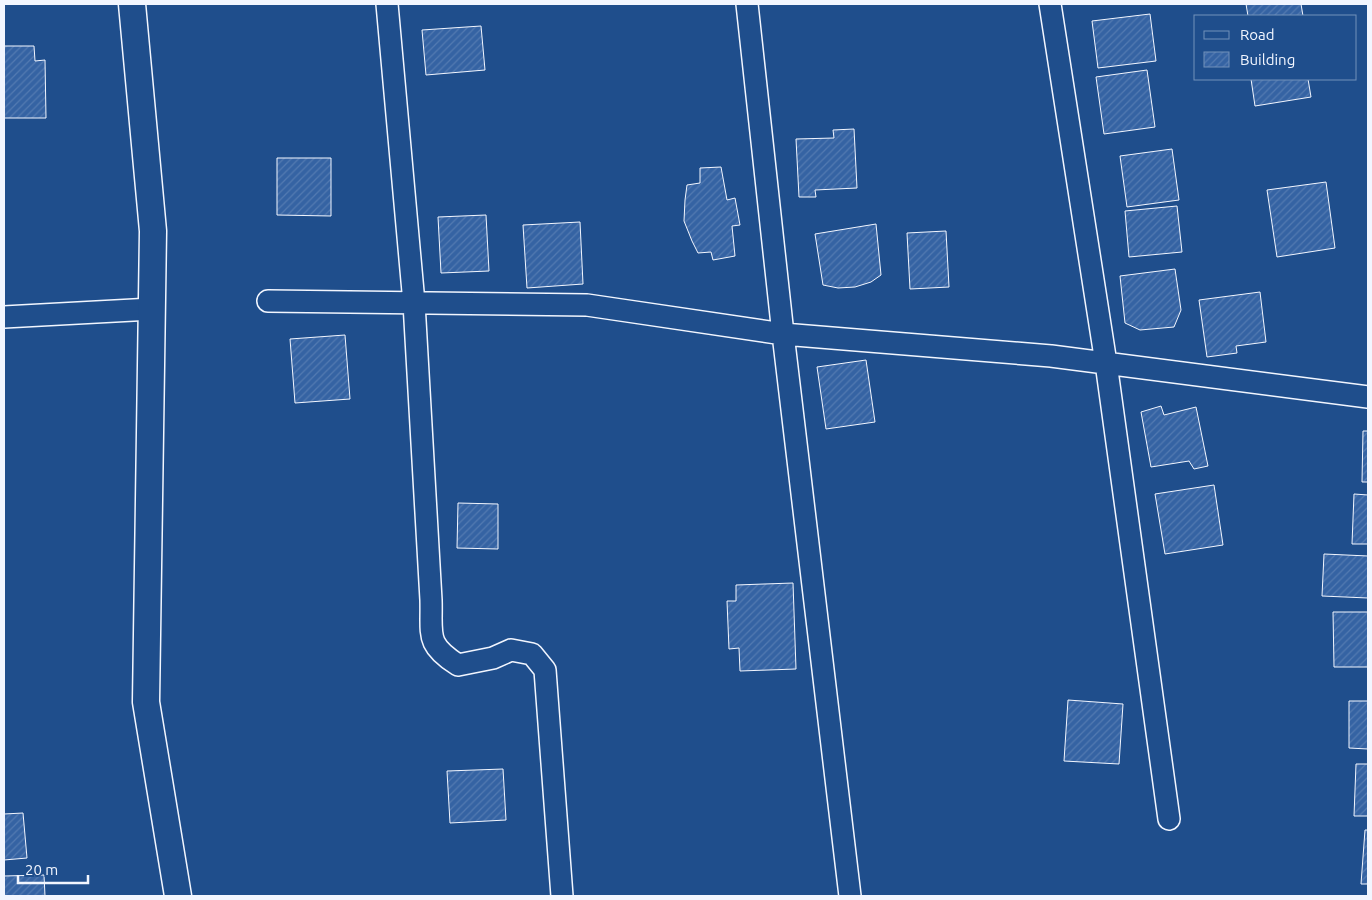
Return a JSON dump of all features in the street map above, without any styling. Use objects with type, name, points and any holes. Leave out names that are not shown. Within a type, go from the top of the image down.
[{"type":"street","points":[[132,4],[153,231],[146,702],[178,896]]},
{"type":"street","points":[[388,4],[414,303],[432,600],[432,638],[439,653],[458,665],[493,658],[511,650],[532,654],[544,670],[562,896]]},
{"type":"street","points":[[747,4],[783,334],[850,896]]},
{"type":"street","points":[[1050,4],[1106,363],[1169,819]]},
{"type":"street","points":[[268,301],[587,305],[783,334],[1051,356],[1368,397]]},
{"type":"street","points":[[4,316],[152,309]]},
{"type":"building","points":[[1246,4],[1301,4],[1303,15],[1248,15]]},
{"type":"building","points":[[1150,14],[1156,61],[1098,68],[1092,21]]},
{"type":"building","points":[[481,26],[485,70],[426,75],[422,30]]},
{"type":"building","points":[[4,46],[34,46],[35,61],[45,60],[46,118],[4,118]]},
{"type":"building","points":[[1147,70],[1155,127],[1104,134],[1096,77]]},
{"type":"building","points":[[1251,80],[1308,80],[1311,97],[1255,106]]},
{"type":"building","points":[[854,129],[857,188],[815,190],[816,197],[799,197],[796,139],[834,138],[833,130]]},
{"type":"building","points":[[1172,149],[1179,200],[1127,207],[1120,156]]},
{"type":"building","points":[[277,158],[331,158],[331,216],[277,215]]},
{"type":"building","points":[[721,167],[727,200],[735,198],[740,225],[732,226],[735,256],[713,260],[711,252],[698,253],[692,241],[684,221],[685,200],[687,185],[700,183],[700,168]]},
{"type":"building","points":[[1326,182],[1335,248],[1277,257],[1267,190]]},
{"type":"building","points":[[1177,206],[1182,252],[1129,257],[1125,211]]},
{"type":"building","points":[[486,215],[489,271],[441,273],[438,217]]},
{"type":"building","points":[[580,222],[583,284],[527,288],[523,225]]},
{"type":"building","points":[[876,224],[881,275],[871,282],[855,287],[838,288],[823,285],[815,234]]},
{"type":"building","points":[[946,231],[949,287],[910,289],[907,233]]},
{"type":"building","points":[[1175,269],[1181,310],[1174,327],[1140,330],[1125,323],[1120,276]]},
{"type":"building","points":[[1260,292],[1266,342],[1236,346],[1237,353],[1207,357],[1199,300]]},
{"type":"building","points":[[345,335],[350,399],[295,403],[290,339]]},
{"type":"building","points":[[866,360],[875,422],[826,429],[817,367]]},
{"type":"building","points":[[1161,406],[1164,415],[1196,407],[1208,466],[1194,469],[1189,461],[1151,467],[1141,412]]},
{"type":"building","points":[[1363,431],[1368,431],[1368,482],[1362,482]]},
{"type":"building","points":[[1214,485],[1223,545],[1165,554],[1155,494]]},
{"type":"building","points":[[1354,494],[1368,495],[1368,544],[1352,544]]},
{"type":"building","points":[[458,503],[498,504],[498,549],[457,548]]},
{"type":"building","points":[[1324,554],[1368,556],[1368,598],[1322,596]]},
{"type":"building","points":[[793,583],[796,669],[740,671],[739,648],[729,649],[727,601],[736,601],[736,585]]},
{"type":"building","points":[[1333,612],[1368,612],[1368,667],[1334,667]]},
{"type":"building","points":[[1068,700],[1123,704],[1119,764],[1064,761]]},
{"type":"building","points":[[1349,701],[1368,701],[1368,749],[1349,748]]},
{"type":"building","points":[[1356,764],[1368,764],[1368,816],[1354,816]]},
{"type":"building","points":[[503,769],[506,820],[450,823],[447,771]]},
{"type":"building","points":[[23,813],[27,858],[4,860],[4,814]]},
{"type":"building","points":[[1365,830],[1368,830],[1368,884],[1361,884]]},
{"type":"building","points":[[44,875],[45,896],[4,896],[4,876]]}]
